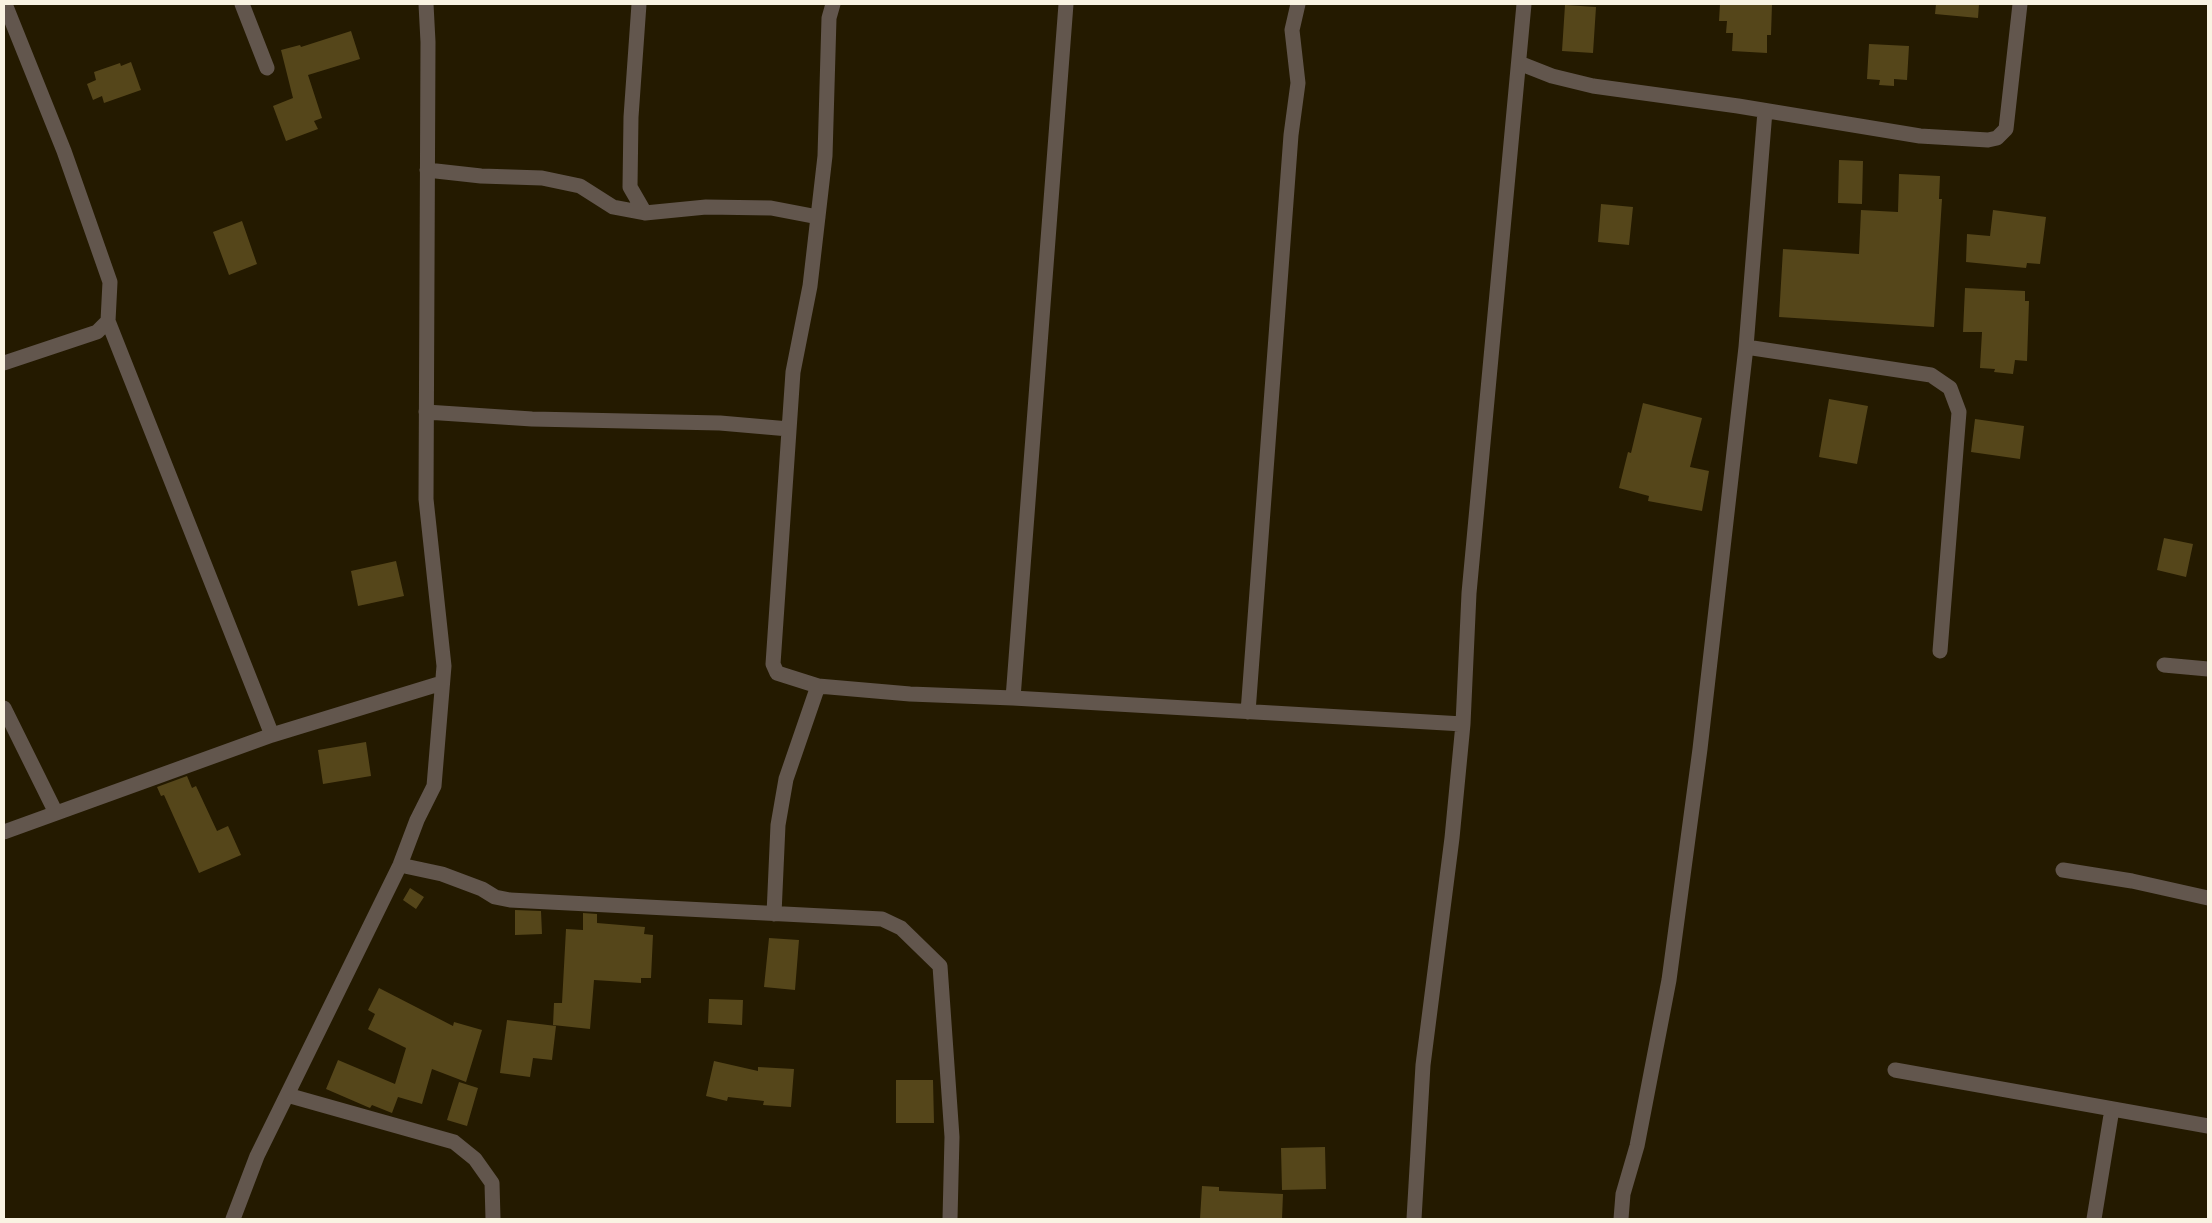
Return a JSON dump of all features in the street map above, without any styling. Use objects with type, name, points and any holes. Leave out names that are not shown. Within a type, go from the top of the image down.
[{"type":"street","points":[[5,4],[64,151],[110,282],[108,320],[272,735]]},
{"type":"street","points":[[242,4],[268,68]]},
{"type":"street","points":[[232,1219],[257,1156],[400,864],[417,820],[434,786],[444,666],[426,500],[426,4]]},
{"type":"street","points":[[639,4],[631,117],[630,187],[634,197],[645,213]]},
{"type":"street","points":[[833,4],[830,18],[825,156],[810,286],[794,372],[773,664],[777,673],[818,686],[910,694],[1013,698],[1463,724]]},
{"type":"street","points":[[1013,698],[1066,4]]},
{"type":"street","points":[[1248,712],[1291,135],[1298,83],[1292,30],[1298,4]]},
{"type":"street","points":[[1414,1219],[1424,1065],[1452,838],[1463,724],[1468,593],[1524,4]]},
{"type":"street","points":[[1519,63],[1552,76],[1593,86],[1920,136],[1988,140],[1997,138],[2006,129],[2020,4]]},
{"type":"street","points":[[1621,1219],[1623,1194],[1637,1146],[1668,980],[1700,749],[1746,347],[1765,111]]},
{"type":"street","points":[[427,170],[481,176],[542,178],[580,186],[613,207],[645,213],[706,208],[771,208],[818,217]]},
{"type":"street","points":[[4,363],[97,332],[108,320]]},
{"type":"street","points":[[1746,347],[1931,375],[1950,388],[1959,412],[1940,651]]},
{"type":"street","points":[[426,412],[532,419],[720,422],[790,428]]},
{"type":"street","points":[[2164,665],[2208,669]]},
{"type":"street","points":[[4,832],[272,735],[442,683]]},
{"type":"street","points":[[774,914],[778,825],[786,779],[818,686]]},
{"type":"street","points":[[4,708],[56,813]]},
{"type":"street","points":[[400,864],[442,874],[482,889],[495,897],[510,900],[882,919],[901,928],[940,966],[952,1137],[950,1219]]},
{"type":"street","points":[[2063,870],[2132,881],[2208,898]]},
{"type":"street","points":[[1895,1070],[2208,1126]]},
{"type":"street","points":[[287,1095],[454,1142],[475,1159],[492,1183],[492,1219]]},
{"type":"street","points":[[2094,1219],[2112,1109]]},
{"type":"building","points":[[1720,4],[1772,4],[1771,35],[1767,35],[1767,53],[1732,51],[1733,33],[1726,33],[1727,21],[1719,21]]},
{"type":"building","points":[[1936,4],[1979,4],[1978,18],[1935,14]]},
{"type":"building","points":[[1565,5],[1596,7],[1593,53],[1562,51]]},
{"type":"building","points":[[351,31],[360,59],[308,75],[322,118],[314,121],[318,129],[286,141],[273,106],[293,98],[281,50],[300,45],[301,47]]},
{"type":"building","points":[[1869,44],[1909,46],[1907,80],[1894,79],[1894,86],[1879,85],[1880,80],[1867,79]]},
{"type":"building","points":[[131,62],[141,90],[104,103],[102,96],[93,100],[87,84],[96,80],[94,72],[120,63],[121,66]]},
{"type":"building","points":[[1839,160],[1863,161],[1862,204],[1838,203]]},
{"type":"building","points":[[1899,174],[1940,176],[1939,199],[1942,199],[1934,327],[1779,317],[1783,249],[1859,254],[1861,210],[1898,212]]},
{"type":"building","points":[[1601,204],[1633,207],[1629,245],[1598,242]]},
{"type":"building","points":[[1993,210],[2046,217],[2040,264],[2027,263],[2026,268],[1966,262],[1967,234],[1990,236]]},
{"type":"building","points":[[242,221],[257,264],[229,275],[213,232]]},
{"type":"building","points":[[1965,288],[2025,291],[2025,301],[2029,301],[2027,361],[2015,360],[2013,374],[1994,372],[1995,369],[1980,368],[1982,332],[1963,332]]},
{"type":"building","points":[[1829,399],[1868,406],[1857,464],[1819,457]]},
{"type":"building","points":[[1643,403],[1702,418],[1690,467],[1709,471],[1702,511],[1648,501],[1649,496],[1619,488],[1628,452],[1631,453]]},
{"type":"building","points":[[1975,419],[2024,426],[2020,459],[1971,452]]},
{"type":"building","points":[[2164,538],[2193,544],[2186,577],[2157,570]]},
{"type":"building","points":[[396,561],[404,596],[358,606],[351,571]]},
{"type":"building","points":[[366,742],[371,776],[323,784],[318,750]]},
{"type":"building","points":[[187,776],[192,788],[196,786],[217,831],[228,826],[241,855],[199,873],[164,795],[161,796],[157,787]]},
{"type":"building","points":[[410,888],[424,897],[416,909],[403,900]]},
{"type":"building","points":[[515,910],[541,911],[542,934],[515,935]]},
{"type":"building","points":[[583,913],[597,914],[597,923],[645,927],[644,934],[653,935],[651,978],[641,978],[641,983],[594,980],[590,1029],[553,1025],[554,1003],[562,1003],[566,929],[583,930]]},
{"type":"building","points":[[769,938],[799,940],[795,990],[764,987]]},
{"type":"building","points":[[379,988],[453,1026],[454,1022],[482,1030],[466,1082],[432,1069],[422,1104],[398,1097],[392,1113],[372,1105],[370,1108],[326,1089],[338,1060],[395,1084],[406,1048],[368,1029],[375,1014],[368,1010]]},
{"type":"building","points":[[709,999],[743,1000],[742,1025],[708,1023]]},
{"type":"building","points":[[507,1020],[556,1026],[552,1060],[533,1058],[530,1077],[500,1073]]},
{"type":"building","points":[[714,1061],[758,1071],[758,1067],[794,1069],[791,1107],[763,1105],[764,1101],[728,1097],[727,1101],[706,1096]]},
{"type":"building","points":[[896,1080],[933,1080],[934,1123],[896,1123]]},
{"type":"building","points":[[459,1082],[478,1088],[467,1126],[447,1120]]},
{"type":"building","points":[[1325,1147],[1326,1189],[1282,1190],[1281,1148]]},
{"type":"building","points":[[1202,1186],[1219,1187],[1219,1191],[1283,1194],[1282,1219],[1200,1219]]}]
